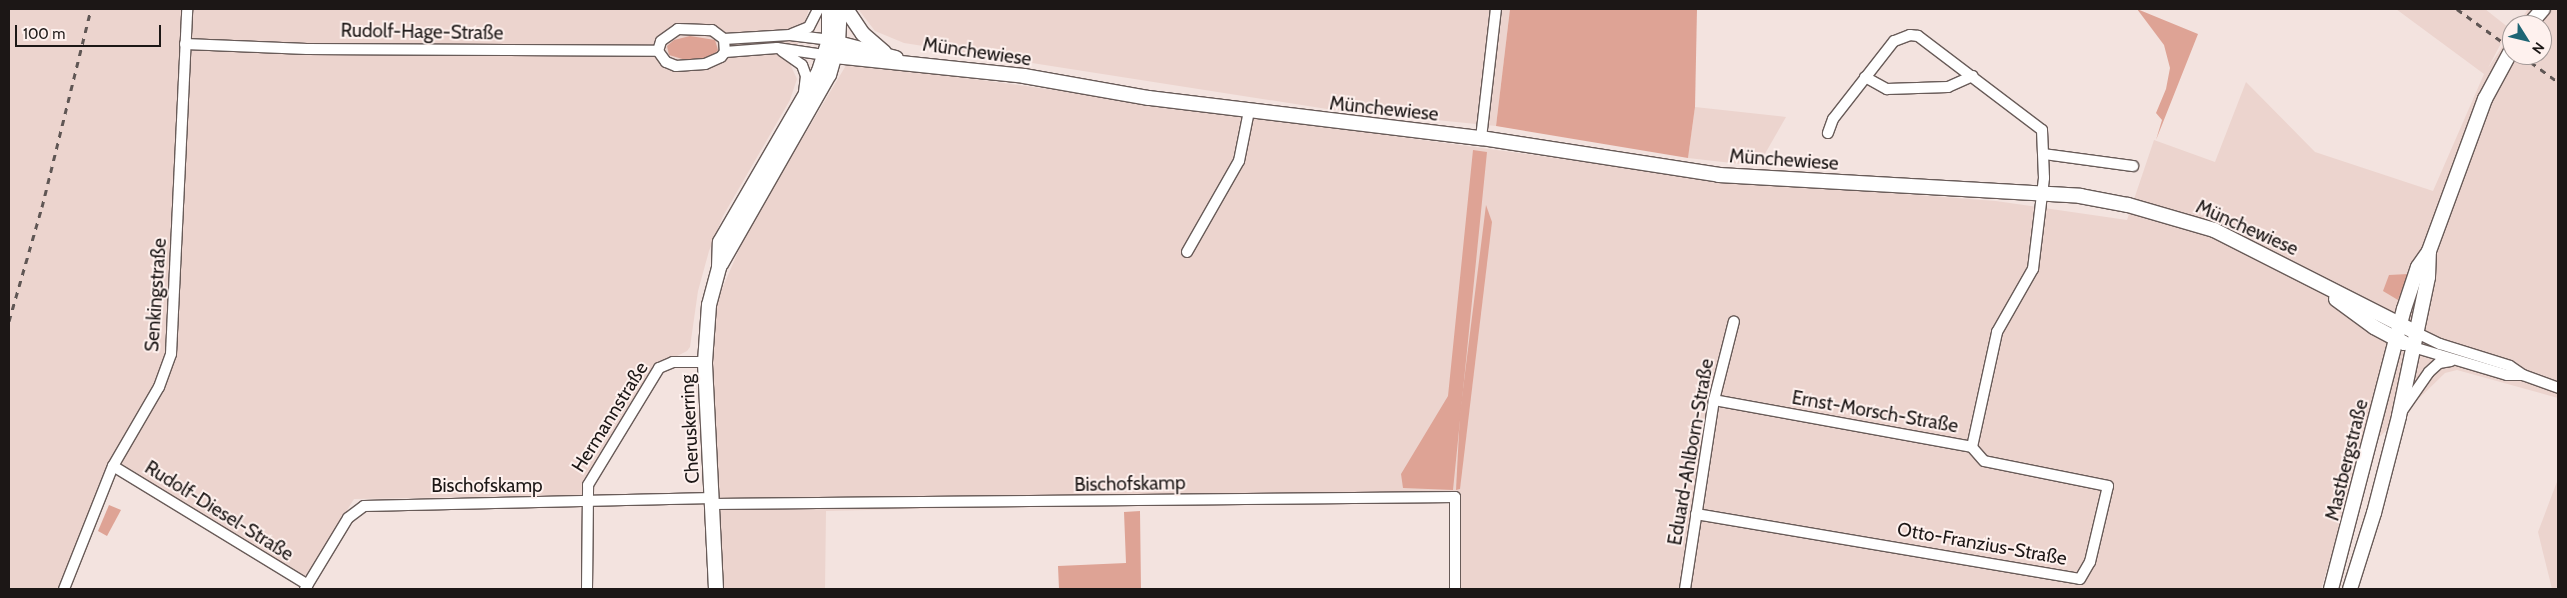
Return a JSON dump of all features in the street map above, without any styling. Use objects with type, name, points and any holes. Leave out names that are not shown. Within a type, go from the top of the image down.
[{"type":"main road","points":[[829,9],[832,49]]},
{"type":"main road","points":[[832,49],[840,9]]},
{"type":"main road","name":"Münchewiese","points":[[846,9],[863,34],[888,56]]},
{"type":"main road","name":"Münchewiese","points":[[832,49],[888,56],[907,62],[1249,112],[1480,138],[1605,159],[1753,178],[2042,192],[2128,205],[2193,223],[2234,240],[2400,324]]},
{"type":"main road","name":"Münchewiese","points":[[832,49],[880,63],[907,62]]},
{"type":"main road","name":"Cheruskerring","points":[[716,589],[705,362],[709,306],[719,267],[720,242],[832,49]]},
{"type":"main road","name":"Cheruskerring","points":[[719,267],[810,110],[832,49]]},
{"type":"main road","name":"Mastbergstraße","points":[[2331,589],[2400,324],[2418,268],[2429,251],[2485,98],[2504,65]]},
{"type":"main road","name":"Mastbergstraße","points":[[2350,589],[2374,513],[2399,416],[2428,276],[2429,251]]},
{"type":"main road","name":"Münchewiese","points":[[2305,276],[2396,339]]},
{"type":"main road","points":[[2400,324],[2415,332]]},
{"type":"main road","points":[[2396,339],[2413,346]]},
{"type":"street","name":"Senkingstraße","points":[[64,589],[113,466],[159,387],[171,354],[187,9]]},
{"type":"street","points":[[724,39],[725,52],[721,57],[705,64],[676,66],[666,62],[658,51],[661,41],[678,29],[712,30],[724,39],[790,35],[809,27],[818,9]]},
{"type":"street","points":[[1480,138],[1496,9]]},
{"type":"street","points":[[790,35],[832,49]]},
{"type":"street","name":"Ernst-Morsch-Straße","points":[[1714,400],[1972,447],[1996,332],[2033,269],[2042,192],[2044,154],[2042,130],[1918,36],[1910,35],[1894,41],[1865,76]]},
{"type":"street","name":"Rudolf-Hage-Straße","points":[[185,44],[307,49],[658,51]]},
{"type":"street","points":[[725,52],[777,48],[832,49]]},
{"type":"street","points":[[777,48],[802,65],[806,76],[804,98]]},
{"type":"street","points":[[1828,133],[1833,119],[1865,76],[1887,89],[1948,87],[1973,76]]},
{"type":"street","points":[[1188,252],[1239,160],[1249,112]]},
{"type":"street","points":[[2044,154],[2133,166]]},
{"type":"street","name":"Eduard-Ahlborn-Straße","points":[[1685,589],[1714,400],[1734,321]]},
{"type":"street","points":[[2415,332],[2440,344],[2510,366],[2523,376]]},
{"type":"street","points":[[2413,346],[2506,374],[2523,376],[2558,388]]},
{"type":"street","points":[[2399,416],[2429,372],[2439,363],[2455,360]]},
{"type":"street","name":"Hermannstraße","points":[[587,589],[586,489],[659,368],[673,362],[705,362]]},
{"type":"street","name":"Otto-Franzius-Straße","points":[[1696,514],[2080,579],[2090,562],[2108,486],[1984,461],[1972,447]]},
{"type":"street","name":"Rudolf-Diesel-Straße","points":[[113,466],[306,587]]},
{"type":"street","name":"Bischofskamp","points":[[306,587],[348,518],[364,506],[586,501],[1455,497],[1455,589]]},
{"type":"shaded area","points":[[9,9],[809,9],[791,66],[797,79],[790,100],[723,216],[709,251],[698,291],[690,347],[687,351],[665,362],[582,495],[354,499],[306,576],[114,467],[60,589],[9,589]]},
{"type":"shaded area","points":[[858,9],[1510,9],[1496,126],[1327,109],[904,43],[875,31]]},
{"type":"shaded area","points":[[1510,9],[1697,9],[1695,107],[1688,158],[1496,126]]},
{"type":"shaded area","points":[[2137,9],[2198,34],[2156,140],[2162,120],[2156,113],[2166,89],[2170,68],[2164,45]]},
{"type":"shaded area","points":[[2396,9],[2485,9],[2502,22],[2502,41],[2488,68],[2502,47],[2502,65],[2552,65],[2552,15],[2524,15],[2528,9],[2558,9],[2558,398],[2457,370],[2445,373],[2363,453],[2321,589],[1455,589],[1451,496],[826,511],[825,589],[716,589],[707,377],[713,310],[747,231],[848,62],[1717,180],[1996,201],[2127,220],[2154,140],[2215,162],[2246,82],[2315,152],[2433,191],[2484,74]]},
{"type":"shaded area","points":[[690,36],[715,40],[718,50],[713,56],[689,61],[669,55],[667,46],[674,40]]},
{"type":"shaded area","points":[[1695,107],[1786,117],[1758,166],[1688,158]]},
{"type":"shaded area","points":[[1473,150],[1487,152],[1453,490],[1403,488],[1401,474],[1448,396]]},
{"type":"shaded area","points":[[1486,205],[1492,222],[1460,489],[1456,490],[1460,413]]},
{"type":"shaded area","points":[[2408,274],[2398,300],[2383,291],[2389,275]]},
{"type":"shaded area","points":[[2558,479],[2558,589],[2552,589],[2538,532]]},
{"type":"shaded area","points":[[109,505],[121,510],[107,536],[98,531]]},
{"type":"shaded area","points":[[1140,511],[1141,589],[1059,589],[1058,566],[1126,563],[1124,512]]},
{"type":"railway","points":[[9,321],[42,207],[91,9]]},
{"type":"railway","points":[[2457,9],[2502,42]]},
{"type":"railway","points":[[2535,65],[2558,82]]}]
